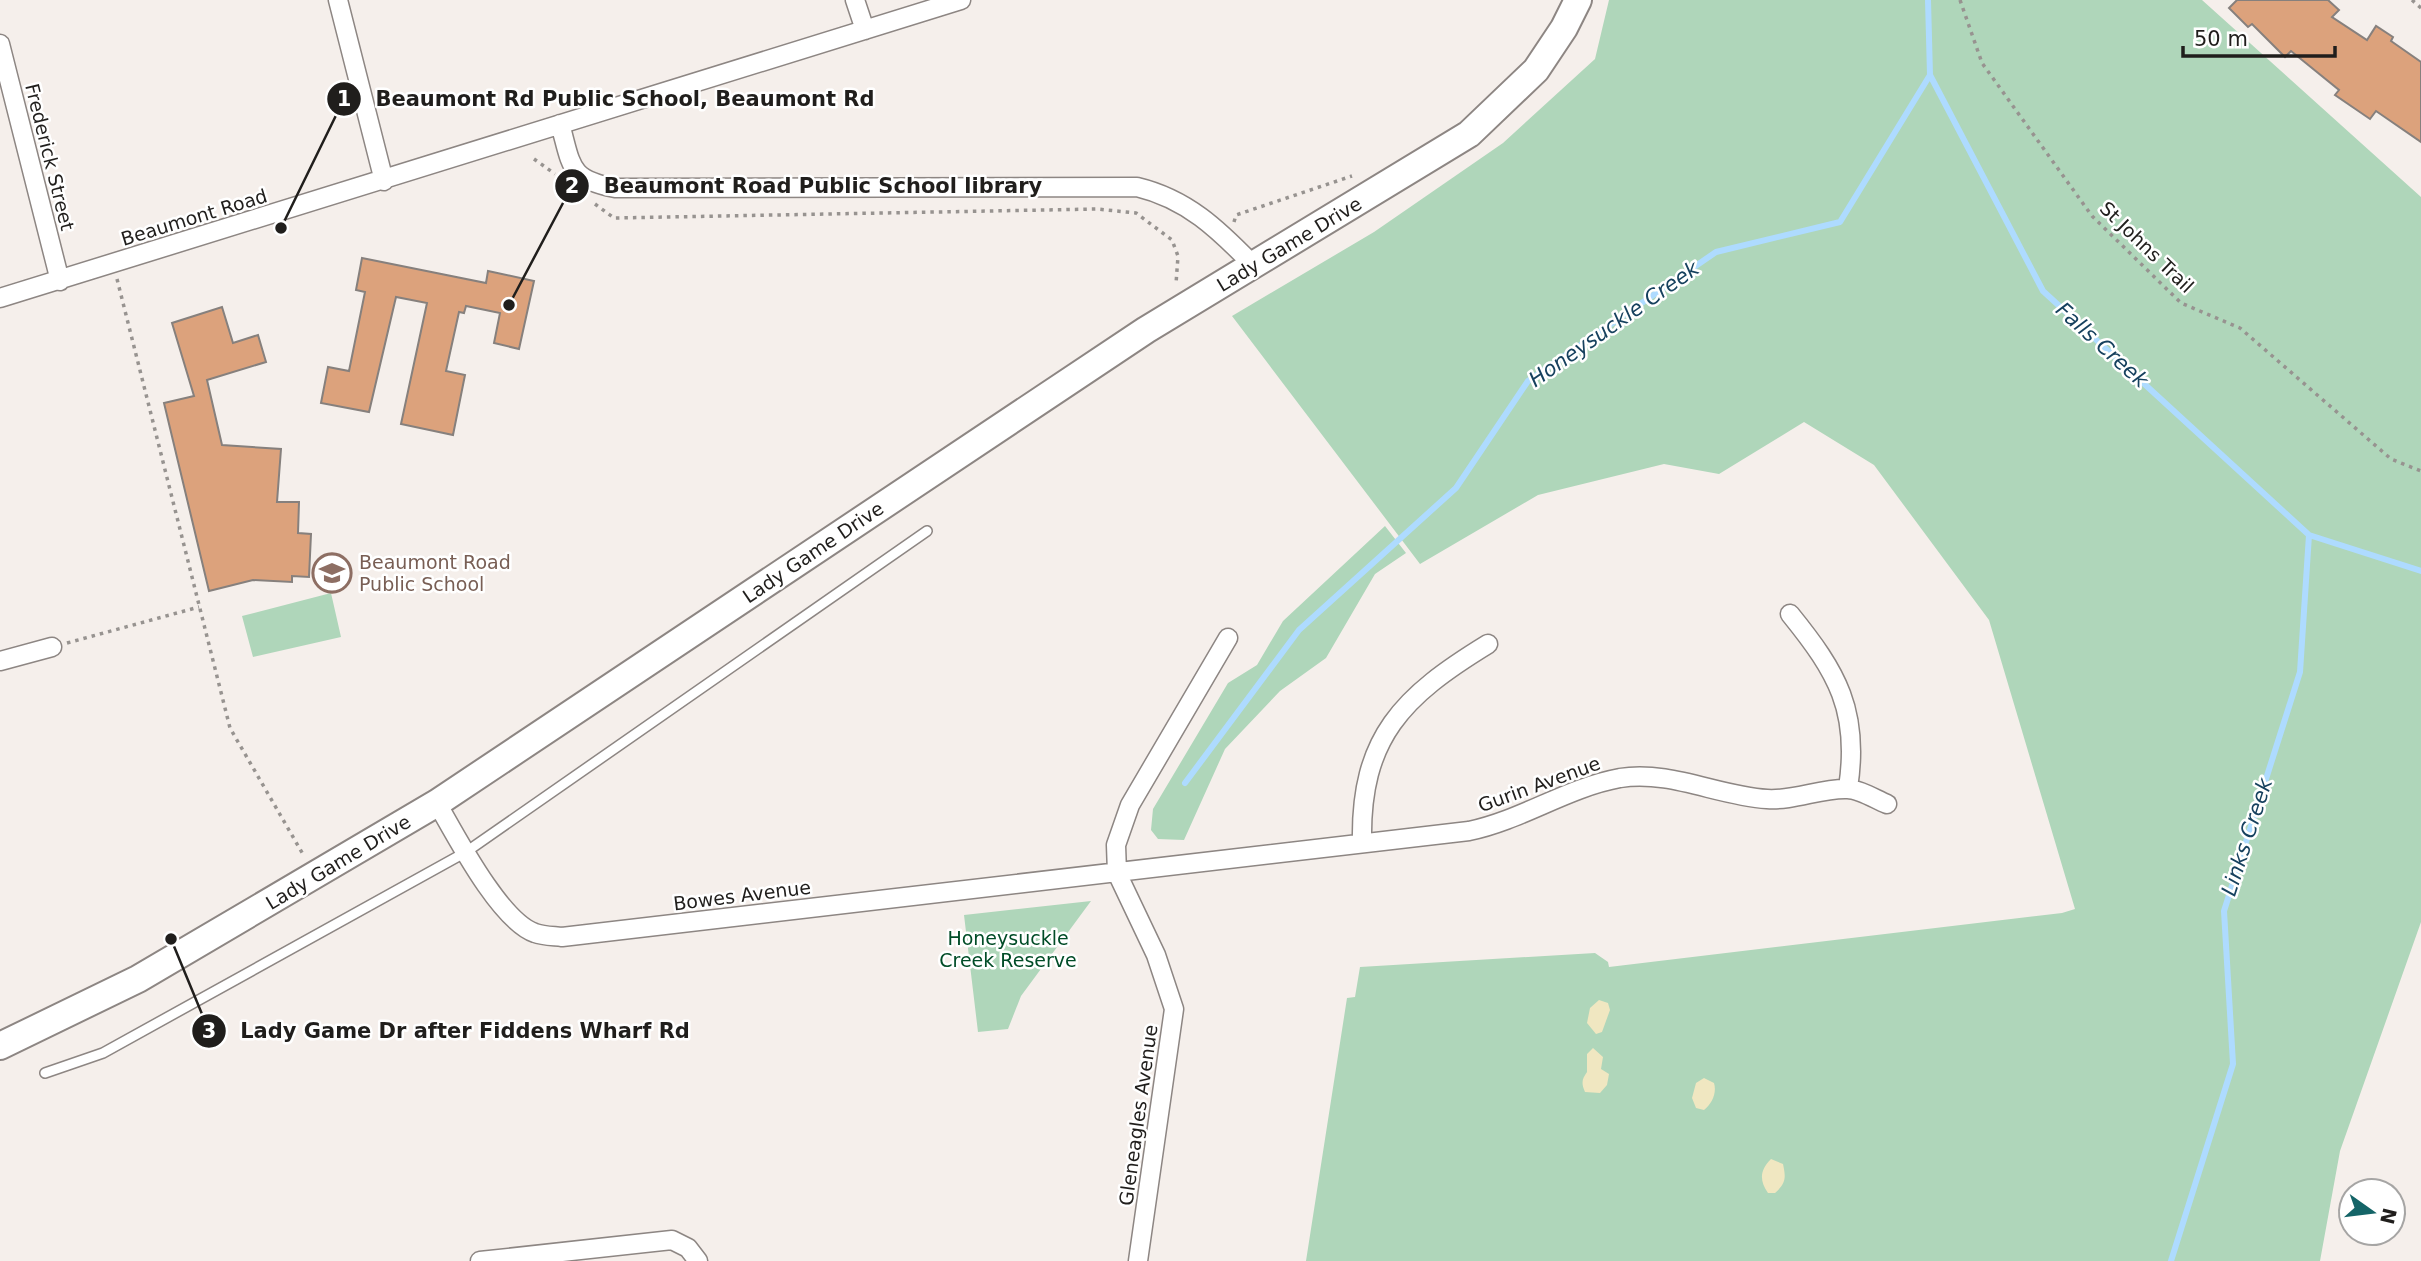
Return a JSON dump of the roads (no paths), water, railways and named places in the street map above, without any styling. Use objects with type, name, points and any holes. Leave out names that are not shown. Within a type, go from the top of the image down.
[{"type":"main road","name":"Lady Game Drive","points":[[0,1046],[138,979],[437,803],[1146,330],[1469,134],[1536,70],[1564,28],[1578,0]]},
{"type":"street","points":[[338,0],[384,181]]},
{"type":"street","points":[[855,0],[865,30]]},
{"type":"street","name":"Beaumont Road","points":[[0,298],[961,0]]},
{"type":"street","name":"Frederick Street","points":[[0,44],[60,281]]},
{"type":"street","points":[[560,124],[573,167],[581,178],[615,188],[1137,187],[1161,193],[1184,204],[1229,240],[1253,265]]},
{"type":"street","points":[[1790,614],[1821,652],[1842,689],[1853,760],[1849,788]]},
{"type":"street","name":"Gleneagles Avenue","points":[[1138,1261],[1174,1028],[1174,1009],[1156,955],[1117,873],[1115,845],[1121,824],[1228,638]]},
{"type":"street","points":[[1362,842],[1361,802],[1370,762],[1385,733],[1405,705],[1446,669],[1488,644]]},
{"type":"street","points":[[0,661],[52,647]]},
{"type":"street","name":"Gurin Avenue","points":[[1117,873],[1499,825],[1570,792],[1622,778],[1683,782],[1744,796],[1771,799],[1849,788],[1887,803]]},
{"type":"street","name":"Bowes Avenue","points":[[437,803],[466,852],[514,920],[535,933],[562,937],[1117,873]]},
{"type":"street","points":[[480,1261],[672,1240],[688,1248],[698,1261]]},
{"type":"lane","points":[[45,1073],[103,1053],[466,852],[927,531]]},
{"type":"waterway","name":"Falls Creek","points":[[1928,0],[1930,75],[2043,291],[2309,535],[2421,571]]},
{"type":"waterway","name":"Honeysuckle Creek","points":[[1185,783],[1299,630],[1456,488],[1528,381],[1716,252],[1840,222],[1930,75]]},
{"type":"waterway","name":"Links Creek","points":[[2171,1261],[2233,1064],[2224,911],[2300,672],[2309,535]]},
{"type":"place","name":"Beaumont Rd Public School, Beaumont Rd","points":[[281,228]]},
{"type":"place","name":"Beaumont Road Public School library","points":[[509,305]]},
{"type":"place","name":"Beaumont Road Public School","points":[[332,573]]},
{"type":"place","name":"Lady Game Dr after Fiddens Wharf Rd","points":[[171,939]]},
{"type":"park label","name":"Honeysuckle Creek Reserve","points":[[1008,949]]}]
